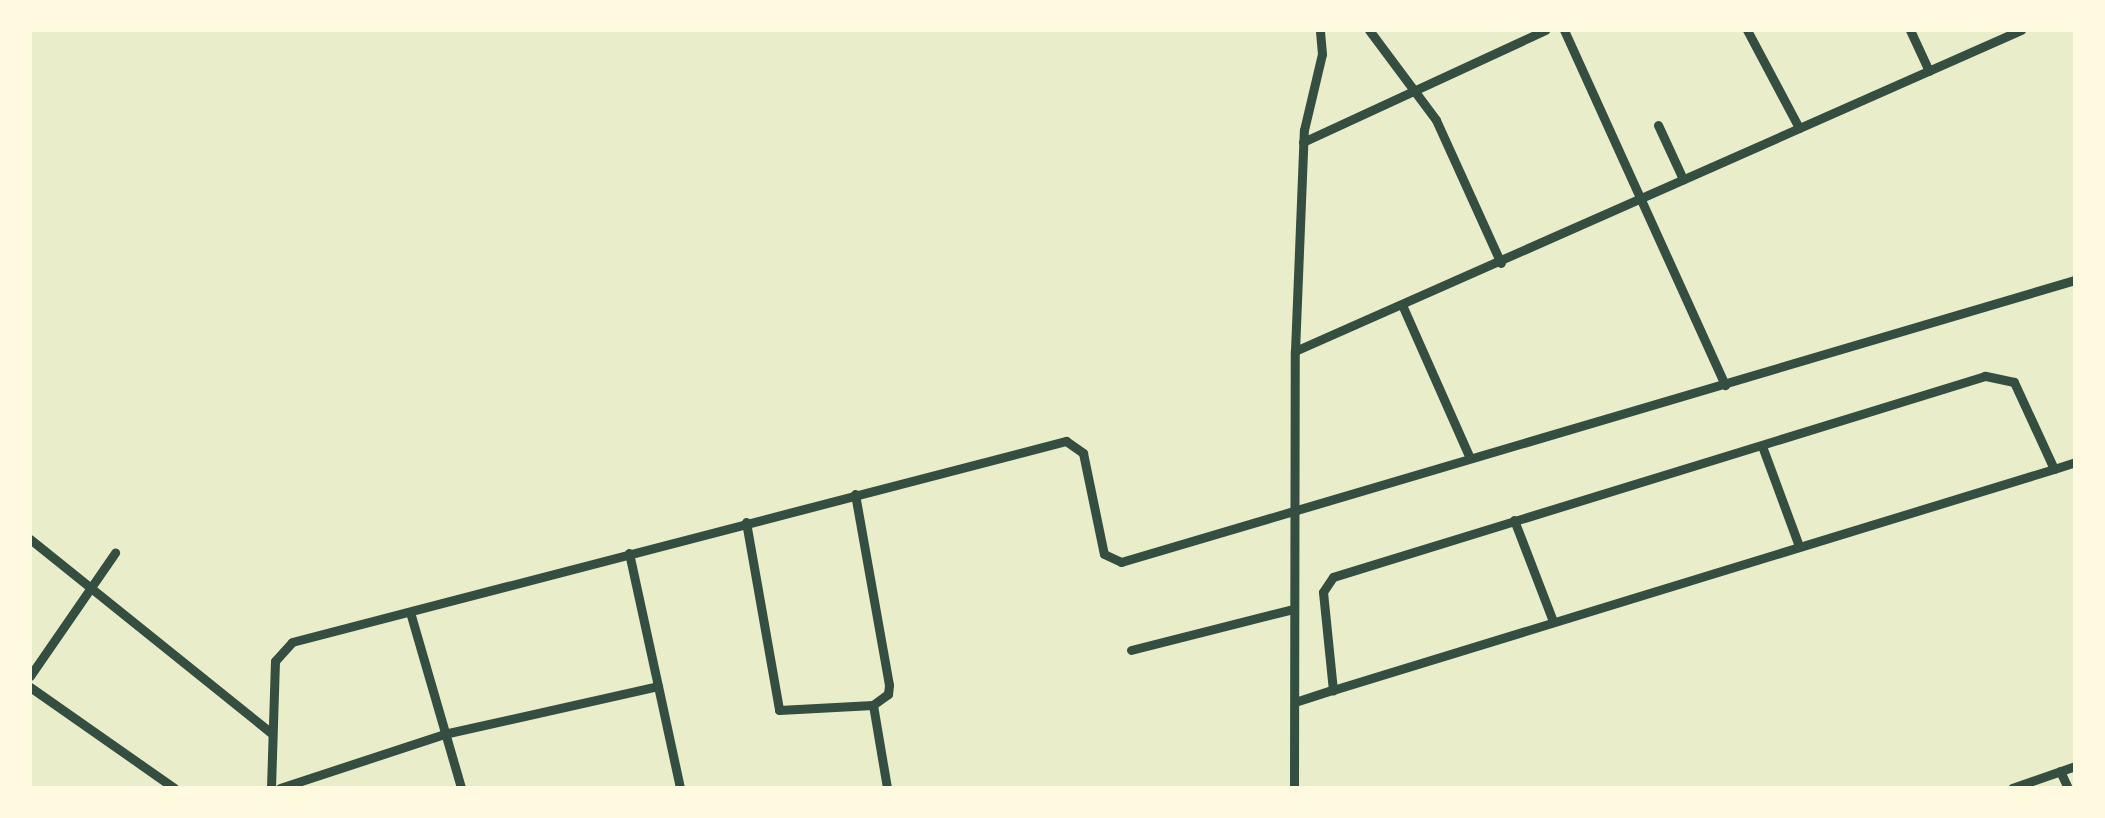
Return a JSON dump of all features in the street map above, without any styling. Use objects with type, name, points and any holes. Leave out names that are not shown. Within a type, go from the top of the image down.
[{"type":"street","points":[[1294,788],[1294,351],[1303,142],[1322,54],[1320,30]]},
{"type":"street","points":[[1369,30],[1417,91],[1445,136],[1501,263]]},
{"type":"street","points":[[1303,142],[1545,30]]},
{"type":"street","points":[[1564,30],[1725,385]]},
{"type":"street","points":[[1747,30],[1798,128]]},
{"type":"street","points":[[1910,30],[1929,72]]},
{"type":"street","points":[[1294,351],[1402,307],[2021,30]]},
{"type":"street","points":[[1658,125],[1683,179]]},
{"type":"street","points":[[271,788],[278,651],[292,642],[1066,441],[1083,454],[1102,550],[1113,562],[2075,280]]},
{"type":"street","points":[[1402,307],[1470,458]]},
{"type":"street","points":[[1333,690],[1323,592],[1328,580],[1514,520],[1995,374],[2020,391],[2054,470]]},
{"type":"street","points":[[1762,446],[1800,546]]},
{"type":"street","points":[[1295,702],[2075,462]]},
{"type":"street","points":[[746,522],[782,715],[873,705],[888,694],[888,685],[855,494]]},
{"type":"street","points":[[1514,520],[1554,621]]},
{"type":"street","points":[[30,539],[271,732]]},
{"type":"street","points":[[30,676],[114,553]]},
{"type":"street","points":[[629,553],[680,788]]},
{"type":"street","points":[[1131,650],[1292,609]]},
{"type":"street","points":[[410,612],[461,788]]},
{"type":"street","points":[[280,788],[444,734],[658,686]]},
{"type":"street","points":[[30,687],[174,788]]},
{"type":"street","points":[[873,705],[886,788]]},
{"type":"street","points":[[2012,788],[2075,766]]},
{"type":"street","points":[[2060,771],[2068,788]]}]
